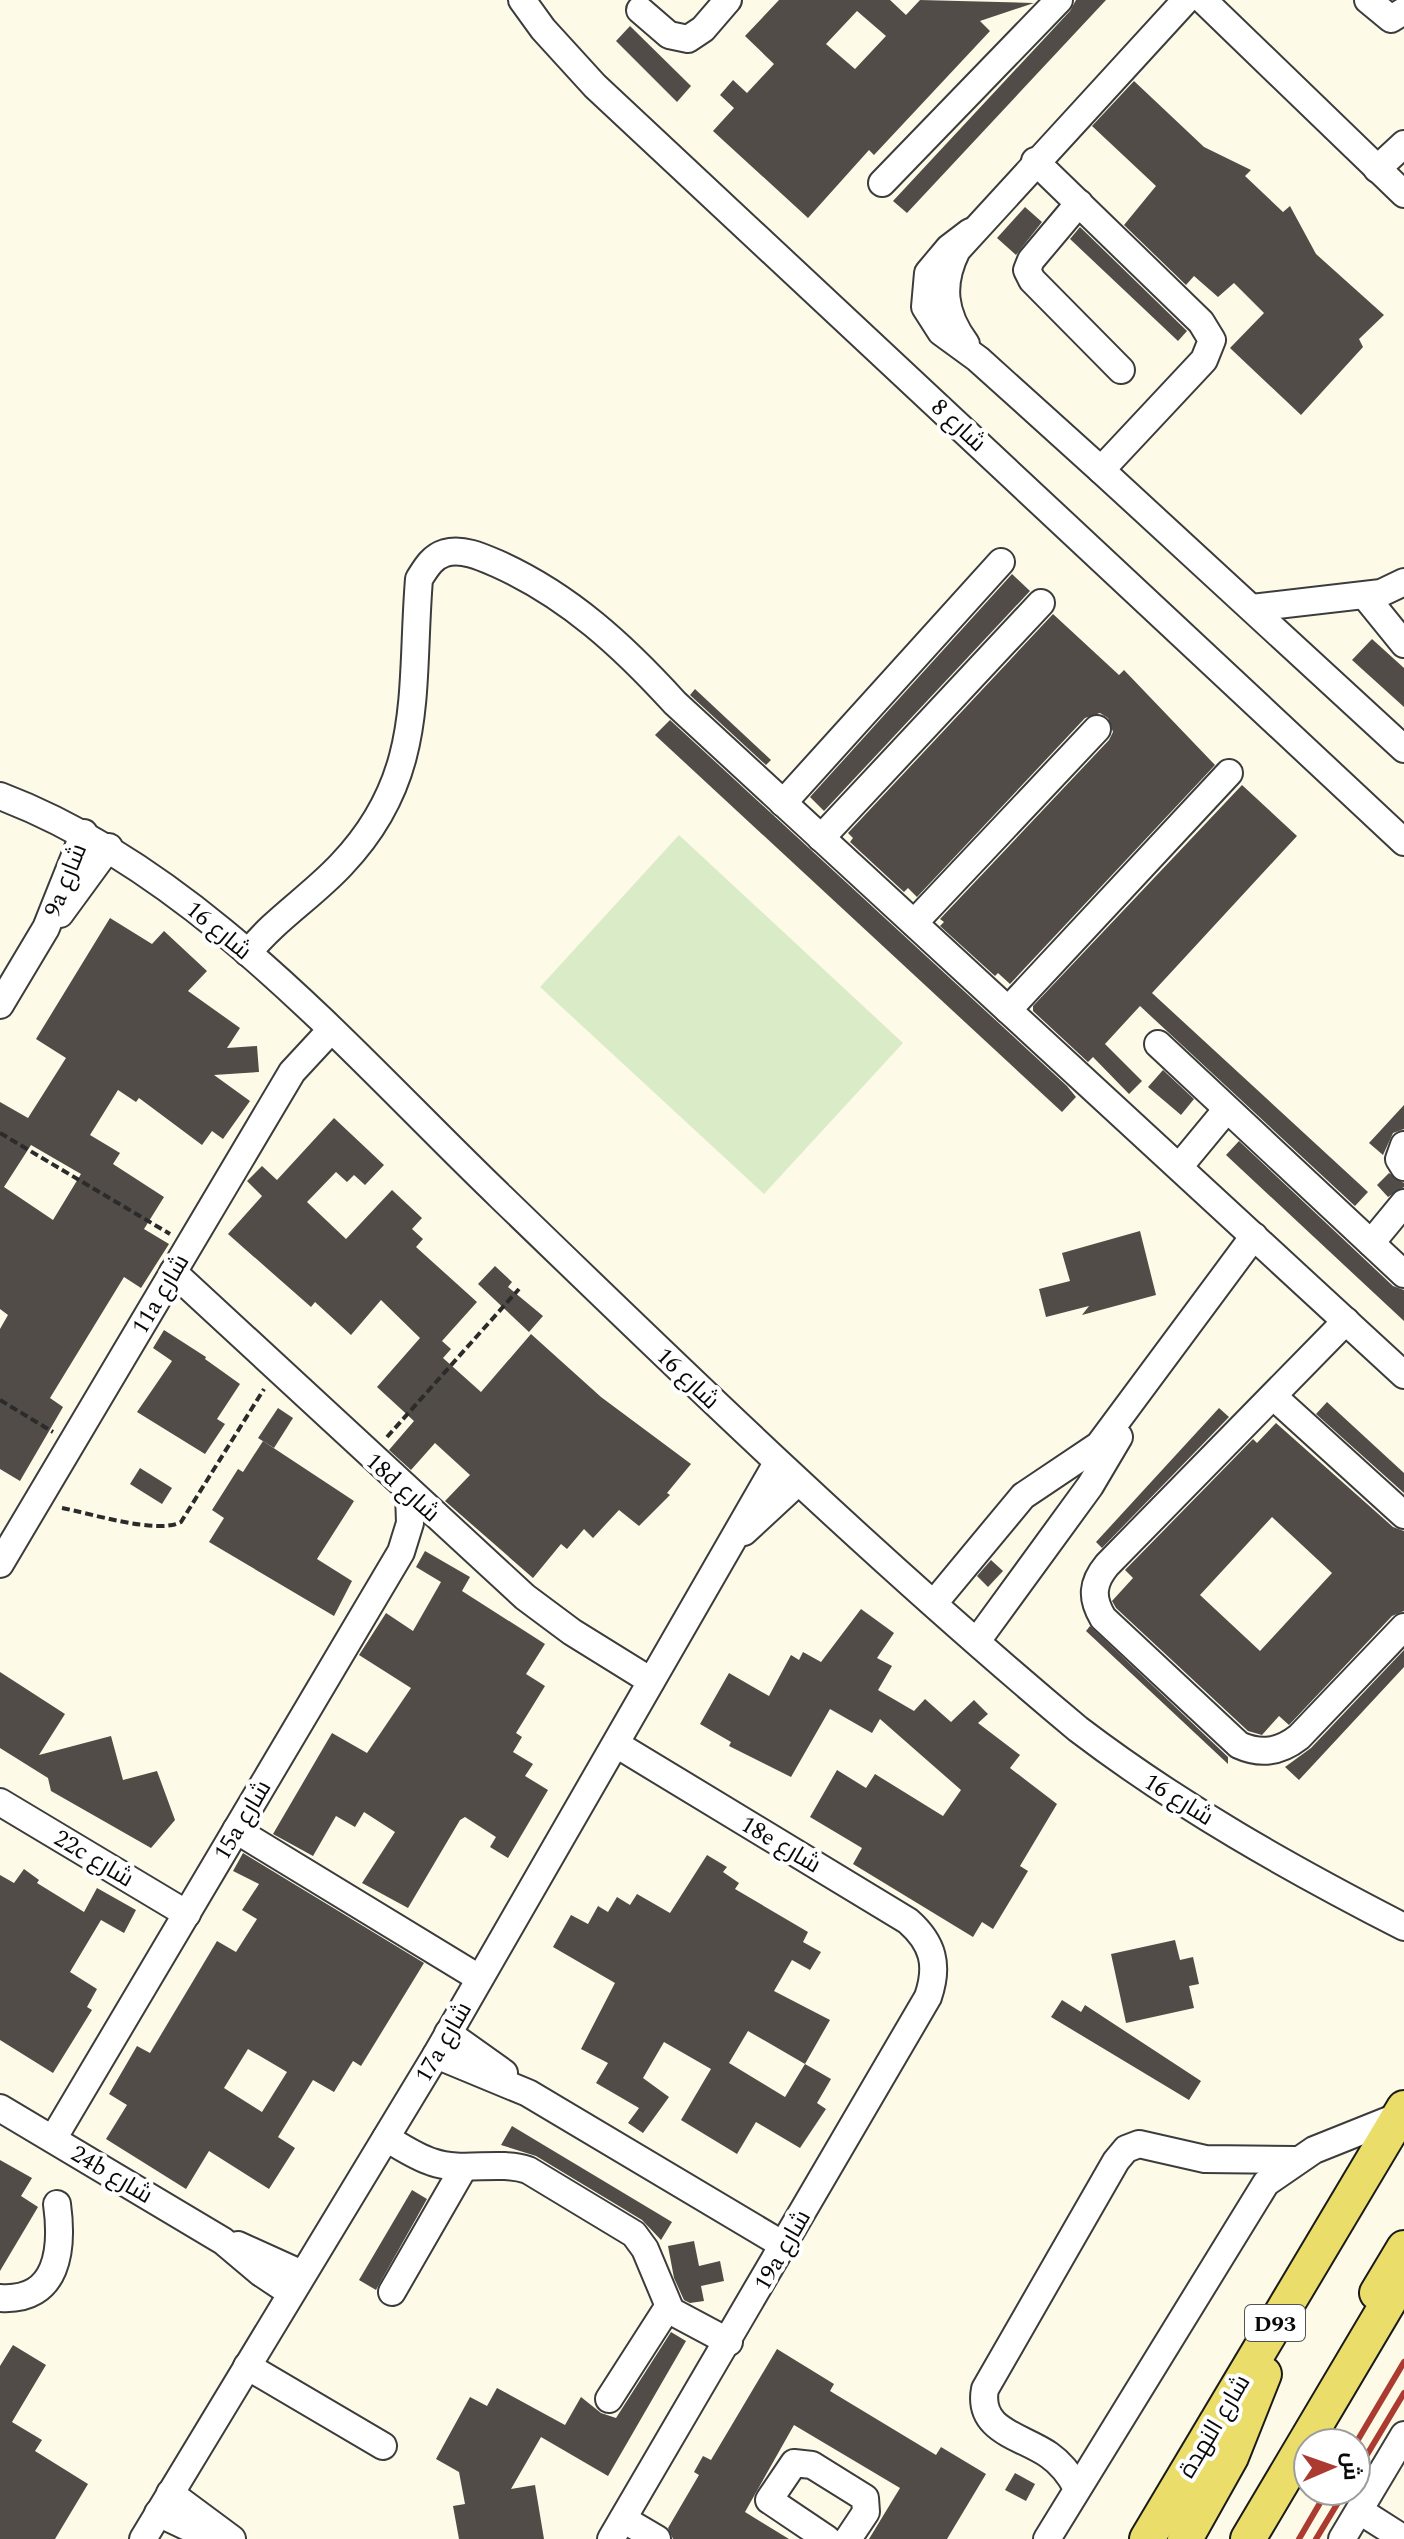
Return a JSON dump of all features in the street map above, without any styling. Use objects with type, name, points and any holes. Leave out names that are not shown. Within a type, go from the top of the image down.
[{"type":"main road","name":"شارع النهدة","points":[[1147,2539],[1401,2112]]},
{"type":"main road","points":[[1307,2427],[1331,2371],[1404,2248]]},
{"type":"main road","points":[[1313,2427],[1404,2276]]},
{"type":"main road","points":[[1185,2539],[1231,2457],[1286,2305]]},
{"type":"main road","points":[[1248,2539],[1292,2463]]},
{"type":"street","name":"شارع 8","points":[[522,0],[543,29],[595,86],[1404,842]]},
{"type":"street","points":[[640,10],[669,35],[688,39],[703,29],[728,0]]},
{"type":"street","points":[[1186,0],[970,232],[950,264],[945,293],[952,320],[978,359],[1404,749]]},
{"type":"street","points":[[1203,0],[1404,194]]},
{"type":"street","points":[[1368,0],[1391,19],[1404,11]]},
{"type":"street","points":[[882,183],[1050,3]]},
{"type":"street","points":[[1377,169],[1404,144]]},
{"type":"street","points":[[1035,161],[1201,322],[1212,340],[1204,360],[1101,470]]},
{"type":"street","points":[[1079,203],[1031,260],[1027,270],[1032,280],[1121,370]]},
{"type":"street","points":[[248,953],[274,923],[341,865],[378,816],[392,789],[412,730],[419,579],[430,562],[445,553],[479,556],[567,601],[1404,1375]]},
{"type":"street","points":[[783,803],[1001,562]]},
{"type":"street","points":[[1252,608],[1365,596],[1404,582]]},
{"type":"street","points":[[1365,596],[1404,644]]},
{"type":"street","points":[[821,838],[1041,603]]},
{"type":"street","points":[[914,923],[1097,729]]},
{"type":"street","points":[[1008,1010],[1229,773]]},
{"type":"street","name":"شارع 16","points":[[0,796],[109,847],[202,913],[330,1031],[777,1463],[1026,1686],[1131,1769],[1255,1846],[1404,1927]]},
{"type":"street","name":"9a شارع","points":[[46,928],[84,833]]},
{"type":"street","name":"9a شارع","points":[[0,1005],[46,928],[109,847]]},
{"type":"street","name":"11a شارع","points":[[0,1564],[292,1072],[330,1031]]},
{"type":"street","points":[[1158,1044],[1404,1274]]},
{"type":"street","points":[[1179,1167],[1227,1109]]},
{"type":"street","points":[[1404,1145],[1399,1153],[1404,1167]]},
{"type":"street","points":[[1371,1243],[1404,1203]]},
{"type":"street","points":[[935,1602],[1023,1496],[1091,1453],[1145,1387],[1254,1236]]},
{"type":"street","name":"18d شارع","points":[[173,1272],[369,1457],[538,1607],[651,1681]]},
{"type":"street","points":[[1346,1321],[1107,1565],[1098,1576],[1094,1590],[1095,1605],[1103,1618],[1239,1745],[1264,1752],[1289,1745],[1299,1737],[1404,1627]]},
{"type":"street","points":[[977,1641],[1097,1475],[1145,1387]]},
{"type":"street","points":[[1273,1396],[1404,1515]]},
{"type":"street","name":"17a شارع","points":[[143,2539],[442,2044],[777,1463]]},
{"type":"street","name":"17a شارع","points":[[734,1539],[798,1482]]},
{"type":"street","name":"15a شارع","points":[[53,2139],[401,1552],[410,1523],[409,1493]]},
{"type":"street","name":"18e شارع","points":[[616,1744],[908,1921],[924,1935],[933,1955]]},
{"type":"street","name":"22c شارع","points":[[0,1802],[187,1914]]},
{"type":"street","points":[[236,1830],[479,1978]]},
{"type":"street","name":"19a شارع","points":[[617,2529],[928,1997],[935,1977],[933,1955]]},
{"type":"street","points":[[442,2044],[785,2246]]},
{"type":"street","name":"24b شارع","points":[[0,2108],[297,2284]]},
{"type":"street","points":[[1047,2539],[1266,2183],[1295,2160],[1401,2112]]},
{"type":"street","points":[[386,2138],[431,2162],[464,2167],[502,2165],[528,2170],[626,2228],[645,2249],[668,2307],[675,2314],[729,2342]]},
{"type":"street","points":[[1077,2488],[1060,2464],[992,2424],[983,2402],[985,2389],[1116,2161],[1126,2149],[1139,2144],[1154,2144],[1186,2155],[1246,2162],[1295,2160]]},
{"type":"street","points":[[392,2292],[464,2167]]},
{"type":"street","points":[[0,2298],[22,2296],[52,2275],[61,2241],[57,2204]]},
{"type":"street","points":[[609,2399],[668,2307]]},
{"type":"street","points":[[247,2366],[383,2446]]},
{"type":"street","points":[[1342,2539],[1404,2435]]},
{"type":"street","points":[[827,2539],[771,2502],[770,2494],[794,2463],[812,2465],[865,2498],[866,2512],[848,2539]]},
{"type":"street","points":[[164,2503],[213,2539]]},
{"type":"street","points":[[164,2503],[232,2539]]},
{"type":"street","points":[[1360,2511],[1404,2539]]},
{"type":"street","points":[[617,2529],[657,2539]]},
{"type":"path","points":[[0,1133],[189,1246]]},
{"type":"path","points":[[369,1457],[519,1289]]},
{"type":"path","points":[[36,1503],[174,1527],[188,1516],[276,1369]]},
{"type":"path","points":[[0,1400],[72,1443]]},
{"type":"green space","points":[[679,835],[903,1043],[764,1194],[540,987]]},
{"type":"building","points":[[779,0],[890,0],[906,15],[920,0],[1034,3],[980,21],[990,31],[874,155],[869,150],[808,218],[713,131],[734,108],[720,95],[733,80],[747,93],[774,64],[745,36]],"holes":[[[857,11],[886,36],[855,69],[826,44]]]},
{"type":"building","points":[[1076,0],[1106,0],[907,213],[893,201],[1070,11]]},
{"type":"building","points":[[630,26],[691,86],[677,102],[616,41]]},
{"type":"building","points":[[1134,81],[1204,147],[1251,170],[1245,176],[1283,212],[1290,206],[1316,254],[1384,315],[1359,339],[1363,347],[1301,415],[1230,348],[1264,313],[1234,283],[1218,297],[1194,276],[1186,285],[1124,225],[1156,186],[1092,126]]},
{"type":"building","points":[[1025,207],[1042,222],[1016,255],[997,238]]},
{"type":"building","points":[[1080,227],[1187,331],[1178,341],[1070,239]]},
{"type":"building","points":[[1012,574],[1030,591],[824,811],[810,797]]},
{"type":"building","points":[[1053,614],[1119,675],[1124,670],[1215,765],[1010,984],[998,973],[995,976],[940,926],[944,922],[940,919],[1109,740],[1113,732],[1108,718],[1100,713],[1085,718],[917,897],[908,888],[904,892],[850,842],[853,838],[848,833]]},
{"type":"building","points":[[1372,639],[1404,668],[1404,707],[1352,660]]},
{"type":"building","points":[[695,689],[771,760],[766,765],[690,695]]},
{"type":"building","points":[[670,720],[1067,1086],[1076,1097],[1062,1112],[655,735]]},
{"type":"building","points":[[1242,785],[1297,836],[1152,993],[1368,1192],[1355,1206],[1140,1006],[1105,1044],[1142,1081],[1129,1094],[1093,1057],[1088,1062],[1033,1011],[1033,1006]]},
{"type":"building","points":[[110,918],[152,944],[164,931],[207,971],[188,991],[240,1028],[227,1048],[257,1046],[259,1072],[214,1075],[250,1101],[223,1139],[212,1131],[202,1145],[139,1098],[136,1102],[118,1090],[90,1135],[120,1153],[113,1164],[164,1197],[144,1229],[169,1244],[141,1288],[124,1277],[50,1398],[63,1407],[20,1481],[0,1469],[0,1329],[8,1315],[0,1309],[0,1102],[28,1118],[66,1058],[36,1039]],"holes":[[[31,1145],[81,1174],[53,1220],[4,1187]]]},
{"type":"building","points":[[1163,1070],[1194,1099],[1181,1115],[1148,1087]]},
{"type":"building","points":[[1404,1105],[1404,1129],[1393,1133],[1383,1155],[1369,1143]]},
{"type":"building","points":[[334,1118],[384,1165],[365,1185],[354,1175],[347,1182],[336,1172],[307,1202],[346,1239],[392,1190],[422,1218],[412,1229],[423,1239],[416,1247],[477,1302],[442,1341],[451,1349],[443,1358],[481,1392],[531,1334],[601,1397],[691,1464],[667,1493],[670,1495],[639,1526],[619,1510],[593,1538],[584,1529],[567,1549],[561,1544],[533,1578],[445,1501],[470,1475],[435,1443],[411,1470],[389,1450],[414,1421],[377,1387],[420,1338],[381,1300],[351,1335],[315,1302],[311,1307],[228,1234],[262,1196],[247,1181],[262,1166],[277,1180]]},
{"type":"building","points":[[1239,1141],[1393,1286],[1404,1290],[1404,1321],[1226,1155]]},
{"type":"building","points":[[1389,1173],[1404,1183],[1404,1187],[1388,1197],[1377,1185]]},
{"type":"building","points":[[1140,1231],[1156,1295],[1082,1315],[1089,1306],[1046,1317],[1039,1289],[1070,1281],[1062,1253]]},
{"type":"building","points":[[495,1266],[512,1282],[508,1287],[543,1316],[529,1332],[478,1284]]},
{"type":"building","points":[[164,1330],[240,1384],[217,1419],[225,1424],[205,1454],[137,1412],[172,1361],[153,1348]]},
{"type":"building","points":[[1327,1402],[1404,1473],[1404,1493],[1316,1414]]},
{"type":"building","points":[[278,1408],[293,1418],[274,1448],[258,1438]]},
{"type":"building","points":[[1219,1408],[1229,1417],[1102,1548],[1096,1542]]},
{"type":"building","points":[[1276,1423],[1393,1527],[1404,1531],[1404,1611],[1392,1616],[1289,1725],[1279,1716],[1262,1735],[1248,1731],[1112,1601],[1133,1578],[1125,1570],[1253,1439],[1257,1443]],"holes":[[[1272,1517],[1332,1573],[1260,1651],[1200,1595]]]},
{"type":"building","points":[[263,1441],[354,1501],[317,1559],[352,1581],[334,1616],[209,1542],[224,1518],[212,1510],[238,1469],[243,1472]]},
{"type":"building","points":[[140,1468],[172,1488],[162,1504],[130,1484]]},
{"type":"building","points":[[425,1551],[470,1577],[462,1591],[545,1644],[526,1674],[545,1686],[516,1733],[522,1737],[513,1752],[533,1764],[525,1776],[548,1790],[508,1858],[490,1847],[496,1837],[465,1817],[460,1820],[408,1908],[362,1883],[395,1832],[364,1812],[355,1827],[336,1816],[313,1856],[273,1834],[332,1733],[367,1753],[411,1688],[359,1655],[386,1613],[413,1631],[441,1582],[416,1567]]},
{"type":"building","points":[[991,1560],[1003,1571],[988,1587],[977,1576]]},
{"type":"building","points":[[861,1609],[894,1633],[877,1658],[892,1666],[878,1690],[914,1711],[925,1699],[951,1722],[974,1700],[988,1714],[978,1723],[1020,1755],[1010,1768],[1057,1804],[1020,1866],[1028,1871],[993,1929],[982,1922],[973,1937],[853,1864],[862,1848],[810,1817],[837,1770],[866,1788],[875,1774],[943,1816],[961,1790],[880,1719],[872,1733],[830,1709],[791,1777],[729,1746],[731,1742],[700,1724],[729,1673],[769,1696],[791,1655],[799,1660],[803,1652],[821,1662]]},
{"type":"building","points":[[1090,1626],[1228,1757],[1228,1764],[1086,1631]]},
{"type":"building","points":[[1404,1650],[1404,1667],[1299,1780],[1285,1767],[1311,1748]]},
{"type":"building","points":[[0,1672],[65,1714],[39,1755],[111,1736],[123,1780],[157,1771],[175,1820],[151,1848],[51,1791],[48,1778],[0,1748]]},
{"type":"building","points":[[243,1853],[424,1963],[361,2066],[353,2061],[334,2092],[313,2080],[278,2137],[295,2148],[269,2189],[209,2151],[186,2189],[106,2139],[127,2105],[109,2094],[137,2046],[150,2053],[217,1941],[236,1952],[257,1919],[242,1910],[259,1884],[233,1871]],"holes":[[[248,2049],[287,2072],[262,2112],[224,2088]]]},
{"type":"building","points":[[707,1855],[727,1867],[723,1872],[739,1883],[735,1889],[808,1932],[803,1942],[821,1952],[810,1970],[792,1960],[774,1991],[830,2020],[805,2064],[831,2079],[817,2103],[826,2109],[800,2148],[756,2122],[737,2154],[681,2120],[711,2069],[664,2042],[643,2078],[669,2097],[643,2133],[628,2123],[639,2108],[596,2083],[608,2063],[581,2049],[615,1983],[553,1947],[571,1915],[588,1924],[598,1906],[608,1912],[617,1897],[630,1905],[637,1894],[670,1913]],"holes":[[[748,2031],[805,2064],[785,2097],[729,2063]]]},
{"type":"building","points":[[24,1869],[39,1880],[37,1883],[84,1912],[97,1888],[136,1910],[124,1933],[101,1920],[70,1972],[97,1989],[87,2007],[92,2010],[53,2073],[0,2040],[0,1875],[14,1883]]},
{"type":"building","points":[[1175,1940],[1180,1960],[1193,1957],[1199,1984],[1189,1986],[1194,2008],[1126,2023],[1111,1954]]},
{"type":"building","points":[[1062,2000],[1081,2012],[1085,2005],[1201,2081],[1189,2100],[1051,2017]]},
{"type":"building","points":[[512,2126],[672,2222],[661,2240],[642,2220],[536,2156],[501,2145]]},
{"type":"building","points":[[0,2160],[32,2178],[21,2196],[38,2207],[0,2271]]},
{"type":"building","points":[[412,2190],[427,2199],[376,2290],[359,2280]]},
{"type":"building","points":[[694,2241],[699,2266],[720,2261],[724,2281],[701,2286],[704,2301],[690,2303],[684,2300],[674,2278],[668,2246]]},
{"type":"building","points":[[671,2332],[686,2341],[608,2476],[541,2437],[511,2489],[535,2485],[544,2539],[459,2539],[453,2506],[465,2504],[459,2472],[436,2459],[470,2397],[487,2406],[497,2388],[565,2425],[581,2397],[601,2413],[616,2418]]},
{"type":"building","points":[[13,2345],[46,2365],[12,2422],[42,2440],[35,2451],[88,2484],[55,2539],[0,2539],[0,2366]]},
{"type":"building","points":[[777,2349],[834,2384],[830,2391],[936,2455],[941,2447],[986,2474],[947,2539],[869,2539],[900,2488],[794,2425],[745,2512],[789,2539],[673,2539],[668,2528],[699,2475],[694,2472],[703,2456],[711,2460]]},
{"type":"building","points":[[1015,2473],[1035,2484],[1026,2501],[1005,2490]]},
{"type":"railway","points":[[1365,2427],[1404,2362]]},
{"type":"railway","points":[[1372,2446],[1404,2393]]},
{"type":"railway","points":[[1299,2539],[1318,2507]]},
{"type":"railway","points":[[1316,2539],[1335,2507]]}]
